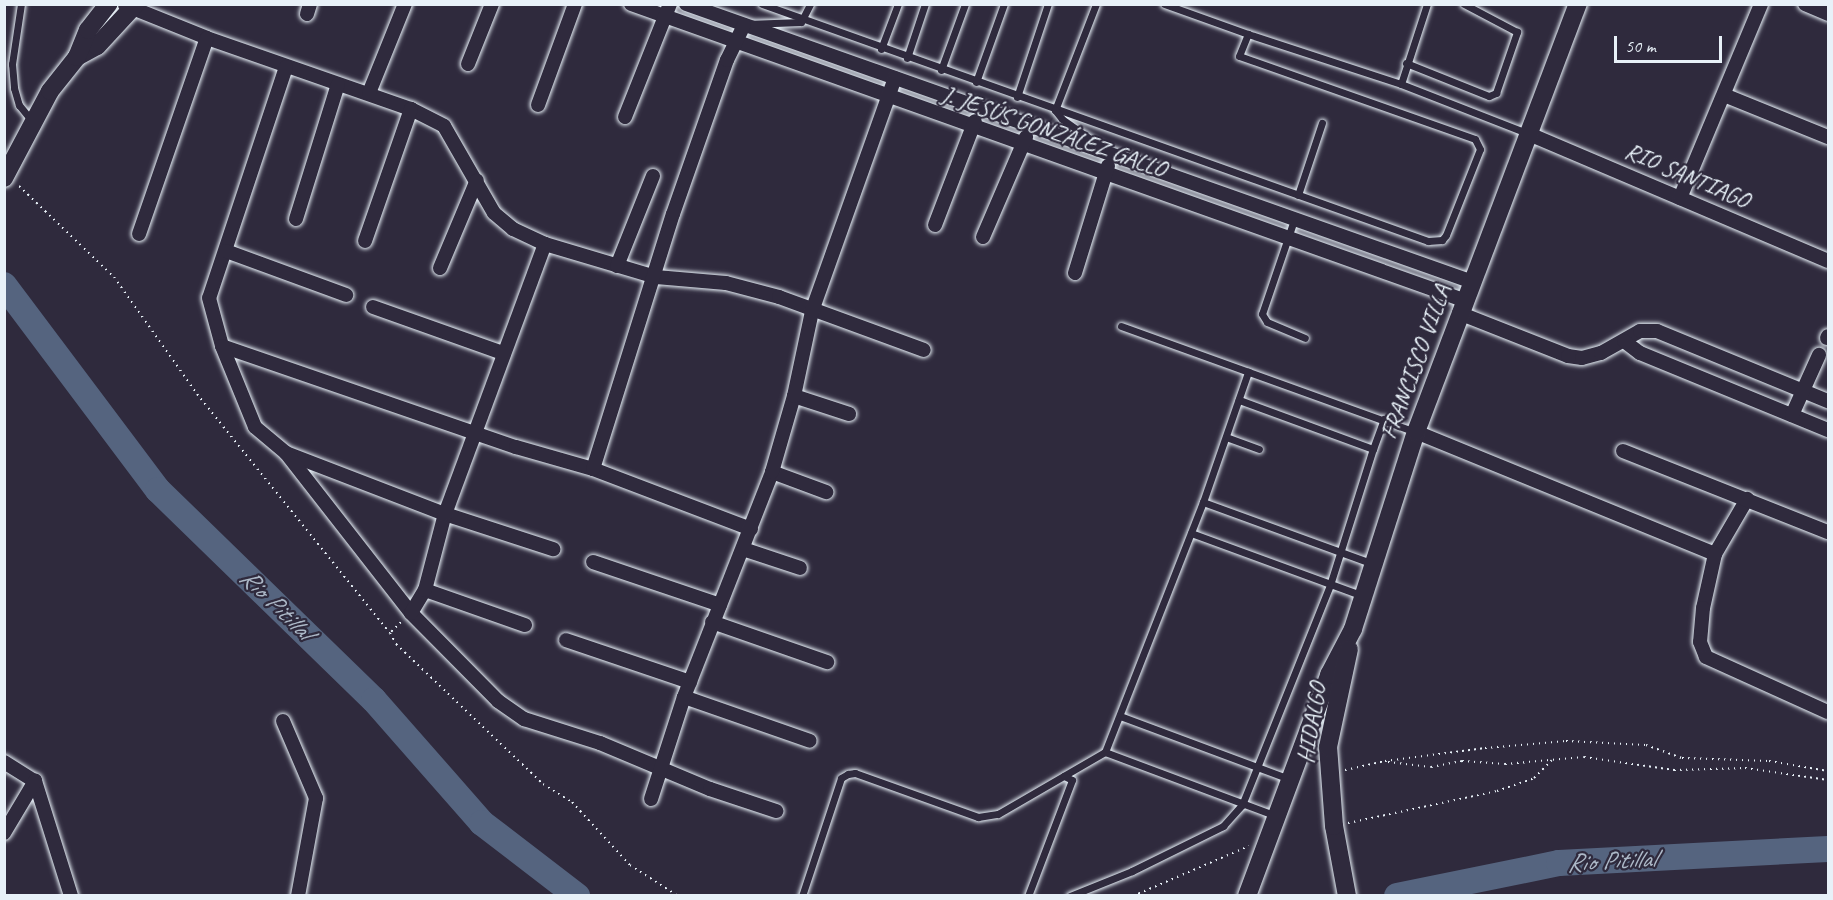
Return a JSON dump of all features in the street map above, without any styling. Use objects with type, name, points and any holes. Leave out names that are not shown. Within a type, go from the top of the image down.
[{"type":"street","points":[[5,176],[32,121],[50,91],[76,57],[88,30],[108,4]]},
{"type":"street","points":[[369,93],[405,4]]},
{"type":"street","points":[[468,64],[492,4]]},
{"type":"street","points":[[538,105],[575,4]]},
{"type":"street","name":"J. JESÚS GONZÁLEZ GALLO","points":[[631,4],[667,11],[734,43],[1288,237],[1461,307],[1568,356],[1601,352],[1640,331],[1657,331],[1828,401]]},
{"type":"street","name":"J. JESÚS GONZÁLEZ GALLO","points":[[686,4],[980,110],[1470,281]]},
{"type":"street","name":"FRANCISCO VILLA","points":[[1247,896],[1329,675],[1353,629],[1416,432],[1470,281],[1578,4]]},
{"type":"street","points":[[1680,198],[1761,4]]},
{"type":"street","points":[[1805,4],[1828,14]]},
{"type":"street","points":[[76,57],[97,46],[131,6],[207,38],[411,109],[444,126],[494,213],[513,230],[545,244],[656,277],[726,283],[924,350]]},
{"type":"street","points":[[625,117],[667,11]]},
{"type":"street","points":[[593,469],[656,277],[673,214],[734,43],[744,25]]},
{"type":"street","points":[[139,234],[207,38]]},
{"type":"street","points":[[286,67],[209,298],[222,346],[255,427],[286,453],[411,613],[498,701],[524,719],[600,743],[661,770],[776,811]]},
{"type":"street","points":[[651,799],[684,697],[772,472],[794,396],[812,311],[895,78]]},
{"type":"street","points":[[296,219],[338,84]]},
{"type":"street","points":[[1724,95],[1828,137]]},
{"type":"street","points":[[365,241],[411,109]]},
{"type":"street","points":[[934,225],[980,110]]},
{"type":"street","points":[[983,237],[1031,128]]},
{"type":"street","name":"RIO SANTIAGO","points":[[1528,134],[1828,261]]},
{"type":"street","points":[[1075,273],[1107,174],[1109,155]]},
{"type":"street","points":[[617,267],[653,176]]},
{"type":"street","points":[[440,268],[477,180]]},
{"type":"street","points":[[411,613],[425,590],[445,514],[545,244]]},
{"type":"street","points":[[226,251],[346,295]]},
{"type":"street","points":[[373,308],[503,353]]},
{"type":"street","points":[[1623,341],[1640,353],[1828,430]]},
{"type":"street","points":[[222,346],[474,432],[593,469],[751,529]]},
{"type":"street","points":[[1792,415],[1819,355]]},
{"type":"street","points":[[794,396],[849,414]]},
{"type":"street","points":[[1416,432],[1715,554]]},
{"type":"street","points":[[1623,451],[1828,532]]},
{"type":"street","points":[[286,453],[445,514],[554,549]]},
{"type":"street","points":[[772,472],[826,492]]},
{"type":"street","points":[[1747,500],[1715,554],[1702,608],[1701,650],[1715,663],[1828,712]]},
{"type":"street","points":[[743,549],[800,568]]},
{"type":"street","points":[[593,562],[720,605]]},
{"type":"street","points":[[425,590],[525,624]]},
{"type":"street","points":[[712,622],[827,662]]},
{"type":"street","name":"HIDALGO","points":[[1347,896],[1334,826],[1328,777],[1328,747],[1353,629]]},
{"type":"street","points":[[566,640],[690,682]]},
{"type":"street","points":[[684,697],[810,741]]},
{"type":"street","points":[[283,721],[316,798],[298,896]]},
{"type":"street","points":[[4,762],[35,781],[71,896]]},
{"type":"street","points":[[4,833],[35,781]]},
{"type":"lane","points":[[21,4],[12,64],[14,88],[20,105],[32,121]]},
{"type":"lane","points":[[762,4],[881,49],[1435,242],[1446,235],[1480,146],[1475,139],[1239,56],[1248,34]]},
{"type":"lane","points":[[805,20],[810,4]]},
{"type":"lane","points":[[881,49],[898,4]]},
{"type":"lane","points":[[907,58],[925,4]]},
{"type":"lane","points":[[941,70],[964,4]]},
{"type":"lane","points":[[976,82],[1004,4]]},
{"type":"lane","points":[[1017,97],[1048,4]]},
{"type":"lane","points":[[1055,110],[1096,4]]},
{"type":"lane","points":[[1164,4],[1401,84],[1528,134]]},
{"type":"lane","points":[[1401,84],[1427,4]]},
{"type":"lane","points":[[1406,63],[1489,96],[1496,93],[1517,32],[1464,4]]},
{"type":"lane","points":[[744,25],[762,21],[795,24],[805,20]]},
{"type":"lane","points":[[1055,110],[1109,155]]},
{"type":"lane","points":[[1298,195],[1322,123]]},
{"type":"lane","points":[[1294,220],[1262,314],[1267,322],[1305,338]]},
{"type":"lane","points":[[1121,326],[1416,432]]},
{"type":"lane","points":[[802,896],[841,778],[855,773],[978,818],[998,814],[1104,752],[1203,502],[1248,372]]},
{"type":"lane","points":[[1239,400],[1373,449]]},
{"type":"lane","points":[[1070,896],[1132,871],[1223,826],[1242,805],[1330,585],[1384,420]]},
{"type":"lane","points":[[1226,437],[1259,449]]},
{"type":"lane","points":[[1203,502],[1373,564]]},
{"type":"lane","points":[[1191,533],[1363,596]]},
{"type":"lane","points":[[1120,716],[1290,780]]},
{"type":"lane","points":[[1104,752],[1242,805],[1277,816]]},
{"type":"lane","points":[[1028,896],[1072,780],[1064,776]]},
{"type":"path","points":[[5,176],[74,235],[114,277],[197,394],[390,633],[396,644],[543,784],[572,802],[630,865],[678,896]]},
{"type":"path","points":[[390,633],[411,613]]},
{"type":"path","points":[[1328,777],[1385,761],[1533,743],[1604,742],[1646,746],[1682,758],[1769,761],[1828,771]]},
{"type":"path","points":[[1385,761],[1431,767],[1462,761],[1505,764],[1553,759],[1616,759],[1674,770],[1745,768],[1828,780]]},
{"type":"path","points":[[1334,826],[1497,791],[1534,777],[1553,759]]},
{"type":"path","points":[[1133,896],[1268,838]]},
{"type":"waterway","name":"Rio Pitillal","points":[[4,285],[158,490],[374,700],[482,823],[577,896]]},
{"type":"waterway","name":"Rio Pitillal","points":[[1397,896],[1559,863],[1828,849]]}]
